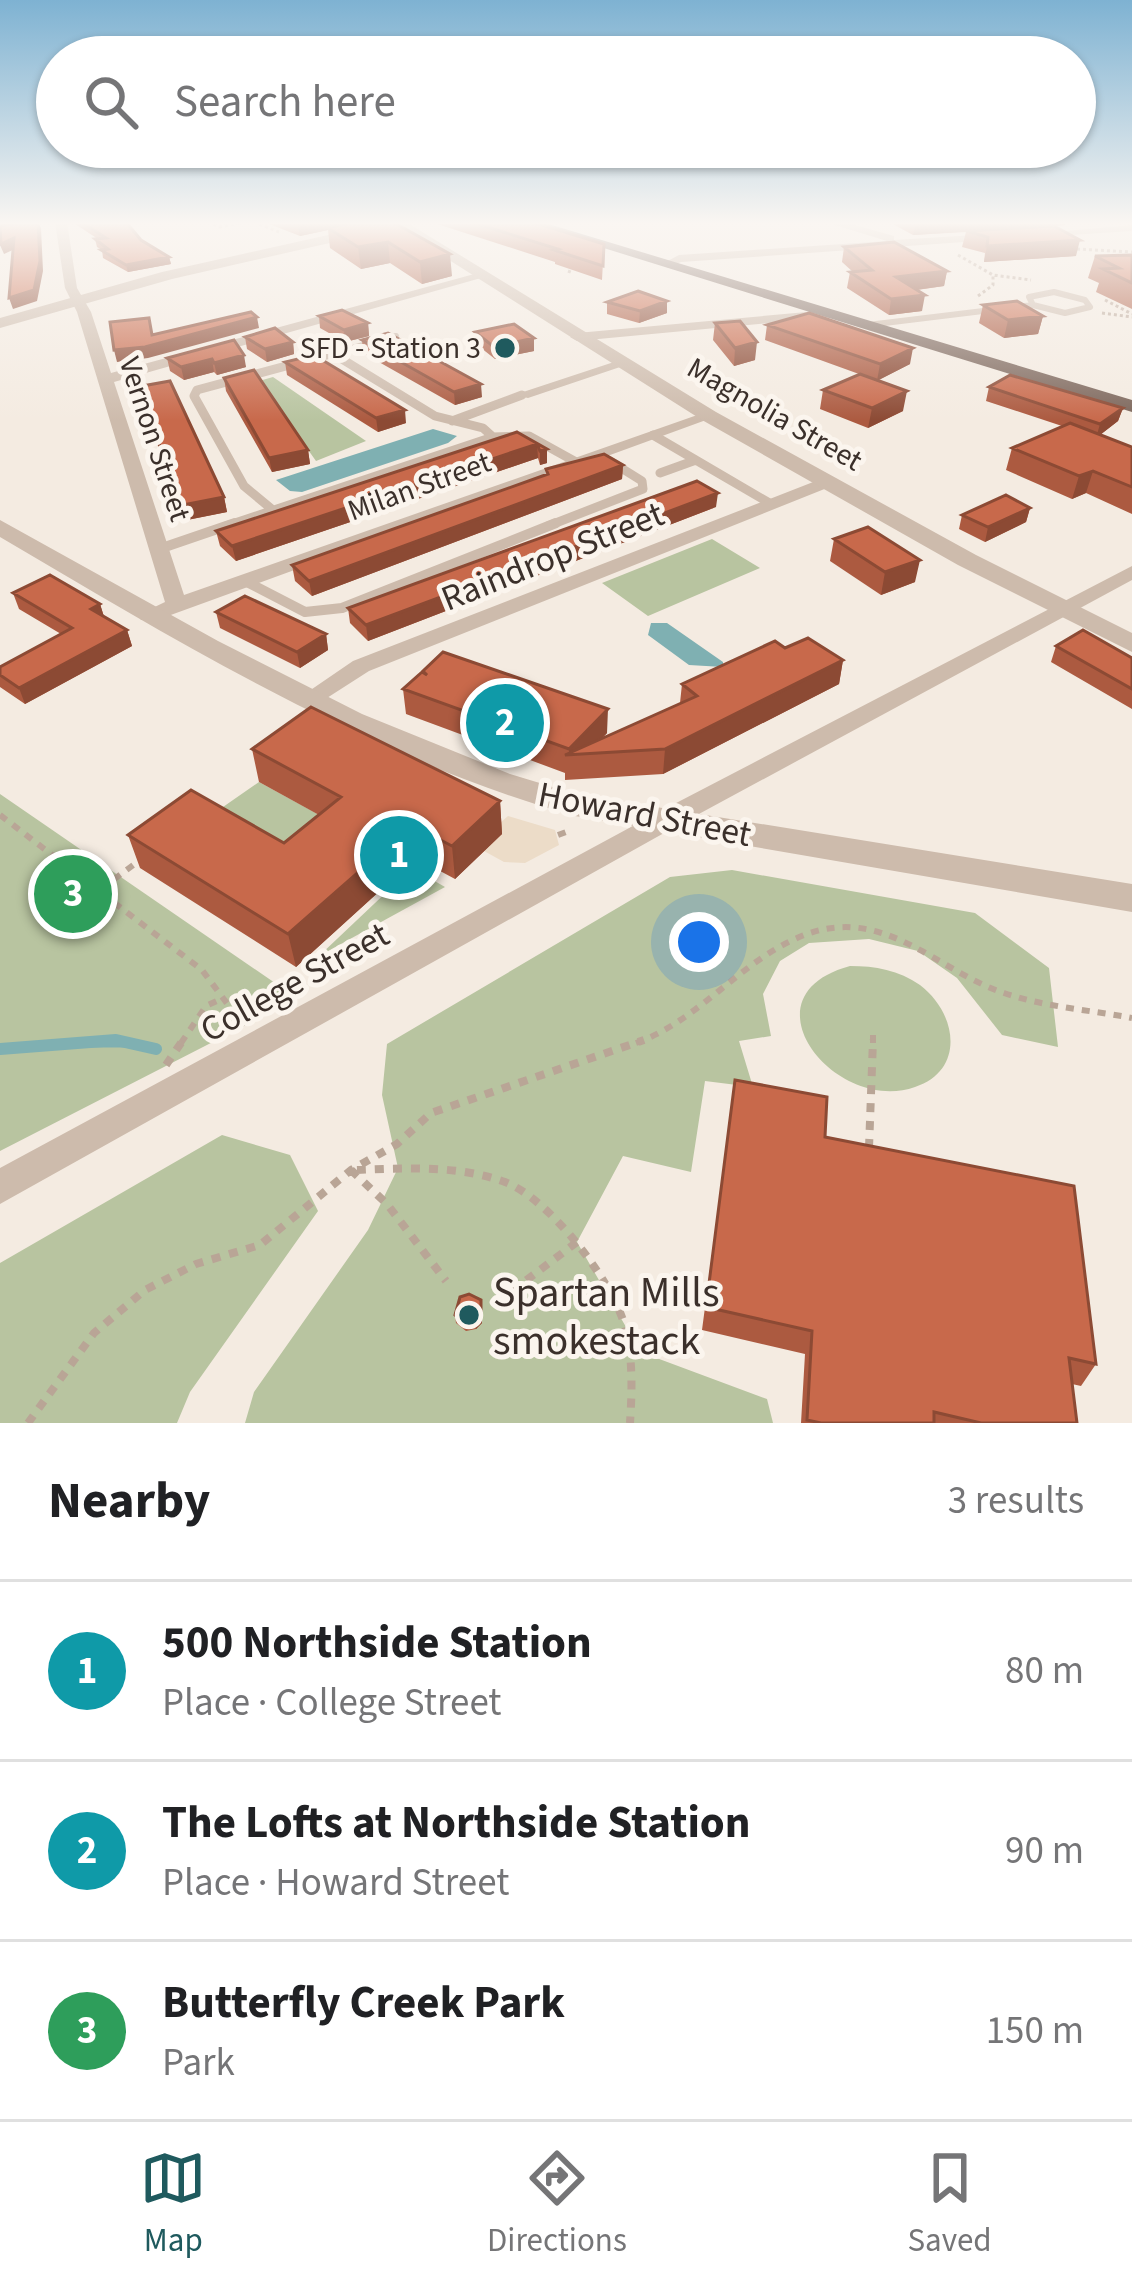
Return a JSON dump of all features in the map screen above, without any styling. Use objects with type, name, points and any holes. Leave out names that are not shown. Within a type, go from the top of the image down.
[{"type":"main road","points":[[747,288],[1132,406]]},
{"type":"street","name":"Vernon Street","points":[[71,288],[79,298],[159,549],[164,610]]},
{"type":"street","points":[[0,323],[120,288]]},
{"type":"street","points":[[103,380],[437,288]]},
{"type":"street","name":"Magnolia Street","points":[[501,288],[826,482],[1132,644]]},
{"type":"street","points":[[577,337],[829,314]]},
{"type":"street","points":[[522,394],[622,364]]},
{"type":"street","name":"Milan Street","points":[[164,610],[709,416]]},
{"type":"street","name":"Raindrop Street","points":[[308,700],[392,652],[826,482]]},
{"type":"street","name":"Howard Street","points":[[0,527],[164,610],[308,700],[510,786],[575,805],[1132,898]]},
{"type":"street","name":"College Street","points":[[0,1187],[664,821],[1132,572]]},
{"type":"lane","points":[[867,326],[1033,305],[1065,313],[1090,308],[1085,300],[1054,292],[1029,297],[1033,305]]},
{"type":"lane","points":[[274,512],[244,486],[194,396],[206,386],[396,336]]},
{"type":"lane","points":[[332,353],[435,416],[483,428],[493,437]]},
{"type":"lane","points":[[452,421],[522,394]]},
{"type":"lane","points":[[653,435],[771,504]]},
{"type":"lane","points":[[159,549],[493,437],[529,436],[576,462]]},
{"type":"lane","points":[[245,580],[305,611],[321,614],[342,608],[644,489],[642,481],[599,454]]},
{"type":"lane","points":[[660,473],[696,460]]},
{"type":"path","points":[[967,300],[989,288]]},
{"type":"path","points":[[1085,310],[1132,317]]},
{"type":"path","points":[[0,815],[202,970],[244,1026]]},
{"type":"path","points":[[98,890],[144,856]]},
{"type":"path","points":[[28,1423],[94,1333],[145,1290],[196,1264],[260,1244],[351,1170],[397,1144],[431,1113],[664,1033],[778,948],[810,933],[846,928],[901,936],[1003,993],[1132,1018]]},
{"type":"path","points":[[166,1066],[168,1056],[206,1006],[223,998]]},
{"type":"path","points":[[869,1151],[873,1028]]},
{"type":"path","points":[[351,1170],[435,1168],[519,1187],[577,1241],[626,1327],[633,1387],[631,1423]]},
{"type":"path","points":[[351,1170],[387,1204],[446,1281]]},
{"type":"path","points":[[512,1291],[577,1241]]},
{"type":"green space","points":[[273,377],[366,441],[316,461],[259,381]]},
{"type":"green space","points":[[712,539],[760,568],[648,616],[602,583]]},
{"type":"green space","points":[[259,782],[347,830],[291,876],[200,823]]},
{"type":"green space","points":[[0,794],[291,994],[244,1026],[0,1151]]},
{"type":"green space","points":[[412,868],[445,887],[319,956]]},
{"type":"green space","points":[[732,870],[975,913],[1049,968],[1058,1047],[1002,1035],[957,978],[918,951],[869,939],[809,943],[780,961],[763,994],[771,1036],[739,1041],[753,1087],[705,1081],[691,1172],[623,1156],[577,1242],[626,1327],[627,1347],[767,1399],[773,1423],[245,1423],[254,1392],[368,1230],[398,1168],[382,1095],[387,1044],[670,877]]},
{"type":"green space","points":[[850,966],[895,972],[933,997],[951,1040],[949,1055],[931,1079],[915,1087],[885,1091],[856,1084],[830,1069],[811,1048],[801,1025],[802,1002],[818,981]]},
{"type":"green space","points":[[222,1135],[290,1155],[318,1211],[190,1392],[177,1423],[0,1423],[0,1263]]},
{"type":"shaded area","points":[[508,816],[555,830],[559,845],[525,863],[504,862],[484,851],[501,835],[493,829]]},
{"type":"water","points":[[433,429],[457,436],[302,492],[290,491],[276,480]]},
{"type":"water","points":[[651,623],[667,623],[723,662],[723,667],[689,665],[648,635]]},
{"type":"building","points":[[10,288],[34,288],[34,290],[9,298]]},
{"type":"building","points":[[875,288],[914,288],[925,295],[891,299]]},
{"type":"building","points":[[638,291],[667,301],[640,311],[607,302]]},
{"type":"building","points":[[1017,301],[1043,316],[1008,320],[983,305]]},
{"type":"building","points":[[342,310],[368,323],[344,330],[319,316]]},
{"type":"building","points":[[251,312],[257,317],[145,347],[114,350],[110,322],[149,318],[152,335]]},
{"type":"building","points":[[809,313],[913,348],[880,364],[767,325]]},
{"type":"building","points":[[740,321],[757,342],[735,348],[715,323]]},
{"type":"building","points":[[514,324],[534,338],[494,347],[475,332]]},
{"type":"building","points":[[275,328],[293,342],[265,349],[245,337]]},
{"type":"building","points":[[388,333],[481,384],[454,392],[362,340]]},
{"type":"building","points":[[234,340],[244,355],[181,367],[167,358]]},
{"type":"building","points":[[314,355],[405,410],[376,418],[285,362]]},
{"type":"building","points":[[254,370],[308,450],[269,458],[224,378]]},
{"type":"building","points":[[860,374],[907,391],[872,408],[823,390]]},
{"type":"building","points":[[1010,375],[1123,408],[1100,424],[989,387]]},
{"type":"building","points":[[170,381],[224,497],[183,505],[137,387]]},
{"type":"building","points":[[1070,423],[1132,447],[1132,487],[1093,471],[1079,476],[1012,448]]},
{"type":"building","points":[[517,432],[547,449],[540,451],[537,444],[232,546],[216,531]]},
{"type":"building","points":[[604,454],[623,465],[309,581],[292,565],[548,474],[546,469]]},
{"type":"building","points":[[697,481],[718,493],[366,625],[348,608]]},
{"type":"building","points":[[1006,495],[1030,508],[988,527],[962,515]]},
{"type":"building","points":[[868,527],[920,560],[885,572],[834,539]]},
{"type":"building","points":[[50,575],[100,604],[91,609],[127,630],[19,688],[0,675],[0,667],[72,628],[13,593]]},
{"type":"building","points":[[245,596],[326,634],[297,652],[216,612]]},
{"type":"building","points":[[1083,630],[1132,658],[1132,689],[1056,646]]},
{"type":"building","points":[[808,638],[843,660],[665,749],[565,755],[697,696],[682,684],[775,641],[785,648]]},
{"type":"building","points":[[443,652],[608,709],[569,749],[403,689],[422,672],[427,675],[423,671]]},
{"type":"building","points":[[311,707],[500,801],[452,846],[412,825],[288,934],[128,835],[191,790],[284,843],[341,797],[252,749]]},
{"type":"building","points":[[735,1080],[827,1097],[825,1137],[1074,1186],[1096,1364],[1069,1358],[1077,1423],[981,1423],[934,1412],[934,1423],[807,1420],[812,1331],[706,1307]]},
{"type":"building","name":"Spartan Mills smokestack","points":[[469,1294],[481,1300],[481,1315],[465,1324],[455,1315],[460,1297]]},
{"type":"waterway","points":[[0,1049],[116,1040],[156,1049]]},
{"type":"waterway","points":[[81,1043],[128,1043]]},
{"type":"place","name":"SFD - Station 3","points":[[505,348]]},
{"type":"place","name":"The Lofts at Northside Station","points":[[505,723]]},
{"type":"place","name":"500 Northside Station","points":[[399,855]]},
{"type":"place","name":"Butterfly Creek Park","points":[[73,894]]},
{"type":"place","name":"Spartan Mills smokestack","points":[[469,1315]]}]
